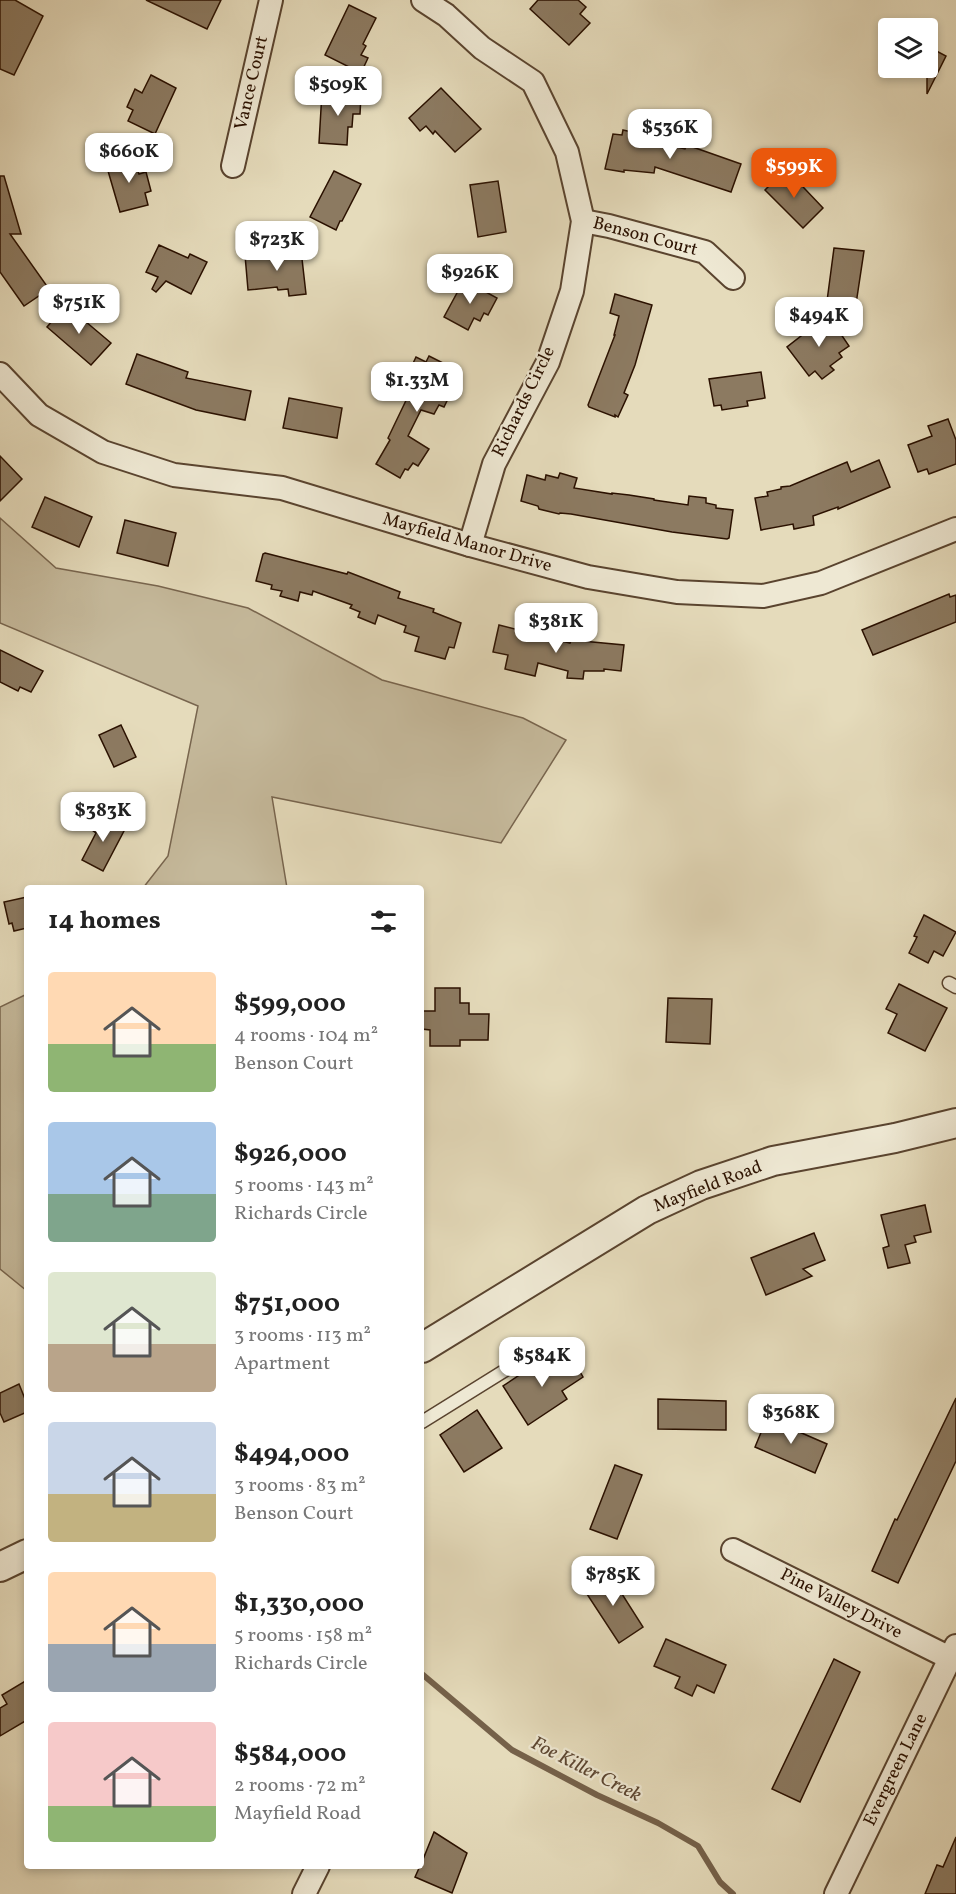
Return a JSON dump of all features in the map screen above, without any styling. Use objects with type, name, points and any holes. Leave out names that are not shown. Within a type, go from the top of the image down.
[{"type":"street","name":"Vance Court","points":[[233,166],[271,0]]},
{"type":"street","name":"Richards Circle","points":[[423,0],[446,15],[482,48],[532,82],[567,152],[583,221],[572,291],[548,362],[494,464],[470,545]]},
{"type":"street","name":"Benson Court","points":[[583,221],[705,252],[733,278]]},
{"type":"street","name":"Mayfield Manor Drive","points":[[0,374],[39,415],[103,452],[174,475],[282,488],[588,578],[677,592],[763,596],[821,584],[956,529]]},
{"type":"street","name":"Mayfield Road","points":[[424,1347],[646,1210],[701,1185],[773,1161],[956,1123]]},
{"type":"street","name":"Pine Valley Drive","points":[[733,1550],[953,1652]]},
{"type":"street","points":[[0,1567],[24,1555]]},
{"type":"street","name":"Evergreen Lane","points":[[836,1894],[953,1652]]},
{"type":"street","points":[[304,1894],[316,1869]]},
{"type":"lane","points":[[424,1421],[512,1366]]},
{"type":"shaded area","points":[[0,518],[56,568],[158,586],[248,608],[382,680],[523,718],[566,740],[501,843],[272,797],[287,885],[145,885],[168,856],[198,706],[0,623]]},
{"type":"shaded area","points":[[24,995],[24,1289],[0,1269],[0,1007]]},
{"type":"building","points":[[0,0],[15,0],[43,16],[14,75],[0,69]]},
{"type":"building","points":[[146,0],[221,0],[207,29]]},
{"type":"building","points":[[538,0],[578,0],[586,7],[580,14],[590,23],[569,45],[530,9]]},
{"type":"building","points":[[349,5],[376,18],[363,44],[366,46],[361,55],[368,58],[361,73],[325,55]]},
{"type":"building","points":[[938,52],[946,56],[938,72]]},
{"type":"building","points":[[151,75],[176,88],[155,134],[128,121],[133,110],[127,107],[135,89],[142,93]]},
{"type":"building","points":[[927,78],[935,78],[927,94]]},
{"type":"building","points":[[441,88],[481,129],[455,152],[435,131],[433,134],[426,126],[420,131],[409,118]]},
{"type":"building","points":[[322,92],[361,95],[360,114],[353,114],[352,127],[348,127],[347,145],[319,143]]},
{"type":"building","points":[[623,130],[650,136],[649,141],[685,149],[687,145],[741,164],[731,192],[655,167],[654,173],[605,169],[613,134],[622,135]]},
{"type":"building","points":[[132,157],[139,174],[146,172],[151,191],[145,193],[148,205],[120,212],[106,164]]},
{"type":"building","points":[[786,169],[823,208],[803,228],[765,190]]},
{"type":"building","points":[[334,171],[361,184],[336,230],[310,217]]},
{"type":"building","points":[[0,176],[4,176],[21,234],[10,234],[49,289],[24,306],[0,272]]},
{"type":"building","points":[[498,181],[506,232],[478,237],[470,185]]},
{"type":"building","points":[[159,245],[188,258],[190,254],[207,262],[191,294],[166,281],[156,292],[152,289],[158,277],[146,272]]},
{"type":"building","points":[[834,248],[864,251],[856,304],[827,301]]},
{"type":"building","points":[[301,250],[306,294],[289,296],[288,289],[278,290],[277,287],[248,290],[245,255]]},
{"type":"building","points":[[464,280],[497,298],[488,315],[484,313],[480,321],[474,318],[468,330],[444,317]]},
{"type":"building","points":[[615,294],[652,305],[635,365],[624,393],[628,395],[618,417],[588,405],[615,335],[619,316],[610,313]]},
{"type":"building","points":[[66,305],[111,343],[91,365],[47,327]]},
{"type":"building","points":[[828,315],[849,346],[839,353],[842,357],[830,366],[834,370],[822,379],[815,371],[809,376],[787,347]]},
{"type":"building","points":[[137,354],[188,372],[186,378],[251,391],[245,420],[196,410],[126,384]]},
{"type":"building","points":[[429,356],[461,372],[444,407],[439,405],[434,414],[421,410],[408,436],[429,449],[418,466],[413,463],[408,470],[405,469],[400,478],[376,464],[390,440],[388,438],[411,390],[407,388],[413,374],[409,372],[416,357],[426,362]]},
{"type":"building","points":[[761,372],[765,398],[747,401],[748,406],[722,410],[721,405],[714,406],[709,379]]},
{"type":"building","points":[[289,398],[342,408],[337,438],[283,428]]},
{"type":"building","points":[[948,419],[956,440],[956,464],[929,474],[927,469],[918,472],[908,445],[932,436],[928,426]]},
{"type":"building","points":[[0,456],[22,479],[0,501]]},
{"type":"building","points":[[879,460],[890,487],[838,509],[838,507],[813,516],[814,525],[794,529],[793,524],[761,530],[755,498],[768,496],[767,492],[790,486],[847,462],[851,472]]},
{"type":"building","points":[[560,473],[577,478],[574,488],[688,505],[689,496],[706,498],[706,503],[716,505],[716,508],[733,510],[729,538],[672,532],[571,514],[559,514],[521,501],[527,475],[545,480],[546,475],[558,478]]},
{"type":"building","points":[[45,497],[92,517],[79,547],[32,527]]},
{"type":"building","points":[[125,520],[176,533],[168,566],[117,553]]},
{"type":"building","points":[[265,553],[347,574],[348,572],[400,592],[398,598],[434,609],[433,612],[461,623],[454,648],[449,647],[445,659],[415,651],[419,637],[404,632],[406,626],[378,615],[375,624],[358,617],[360,612],[350,608],[352,605],[313,591],[312,595],[300,592],[298,601],[280,596],[282,591],[271,589],[272,585],[256,581]]},
{"type":"building","points":[[949,594],[950,597],[956,595],[956,622],[873,655],[862,630]]},
{"type":"building","points":[[499,625],[570,643],[571,641],[582,641],[624,645],[621,671],[604,669],[604,671],[584,671],[583,679],[567,678],[568,671],[538,663],[535,676],[505,669],[508,655],[493,652]]},
{"type":"building","points":[[0,650],[43,671],[31,692],[20,687],[18,691],[0,682]]},
{"type":"building","points":[[121,725],[136,757],[114,767],[99,735]]},
{"type":"building","points":[[100,815],[125,829],[103,871],[82,860],[96,833],[92,830]]},
{"type":"building","points":[[24,898],[24,929],[14,931],[12,923],[9,924],[4,902]]},
{"type":"building","points":[[924,915],[956,932],[943,956],[934,951],[928,963],[909,953]]},
{"type":"building","points":[[899,984],[947,1008],[925,1051],[888,1033],[897,1014],[886,1009]]},
{"type":"building","points":[[435,988],[460,988],[460,1003],[469,1003],[469,1014],[489,1014],[488,1040],[460,1040],[460,1046],[430,1046],[430,1030],[424,1029],[424,1011],[435,1011]]},
{"type":"building","points":[[668,998],[712,999],[710,1044],[666,1042]]},
{"type":"building","points":[[925,1205],[931,1232],[914,1236],[916,1242],[905,1245],[910,1263],[888,1268],[883,1248],[889,1246],[881,1215]]},
{"type":"building","points":[[814,1233],[825,1260],[803,1269],[812,1276],[766,1295],[751,1258]]},
{"type":"building","points":[[571,1356],[583,1377],[562,1391],[567,1399],[528,1425],[503,1386],[542,1360],[549,1370]]},
{"type":"building","points":[[19,1384],[24,1396],[24,1413],[4,1422],[0,1413],[0,1393]]},
{"type":"building","points":[[956,1398],[956,1461],[898,1583],[872,1571],[895,1519],[897,1520]]},
{"type":"building","points":[[658,1399],[726,1401],[726,1430],[658,1429]]},
{"type":"building","points":[[477,1410],[502,1448],[464,1472],[440,1435]]},
{"type":"building","points":[[767,1418],[827,1444],[815,1473],[755,1447]]},
{"type":"building","points":[[615,1465],[642,1475],[617,1539],[590,1529]]},
{"type":"building","points":[[608,1572],[643,1627],[619,1643],[583,1588]]},
{"type":"building","points":[[666,1639],[726,1665],[714,1693],[697,1685],[692,1696],[675,1688],[680,1677],[654,1666]]},
{"type":"building","points":[[834,1659],[860,1672],[800,1802],[772,1789]]},
{"type":"building","points":[[24,1682],[24,1722],[0,1736],[0,1708],[7,1704],[2,1695]]},
{"type":"building","points":[[434,1832],[467,1853],[452,1893],[415,1877],[419,1869],[424,1869],[424,1857]]},
{"type":"building","points":[[956,1837],[956,1894],[925,1894],[937,1865],[943,1867]]},
{"type":"waterway","name":"Foe Killer Creek","points":[[424,1676],[512,1750],[597,1795],[658,1823],[698,1846],[720,1882],[733,1894]]}]
